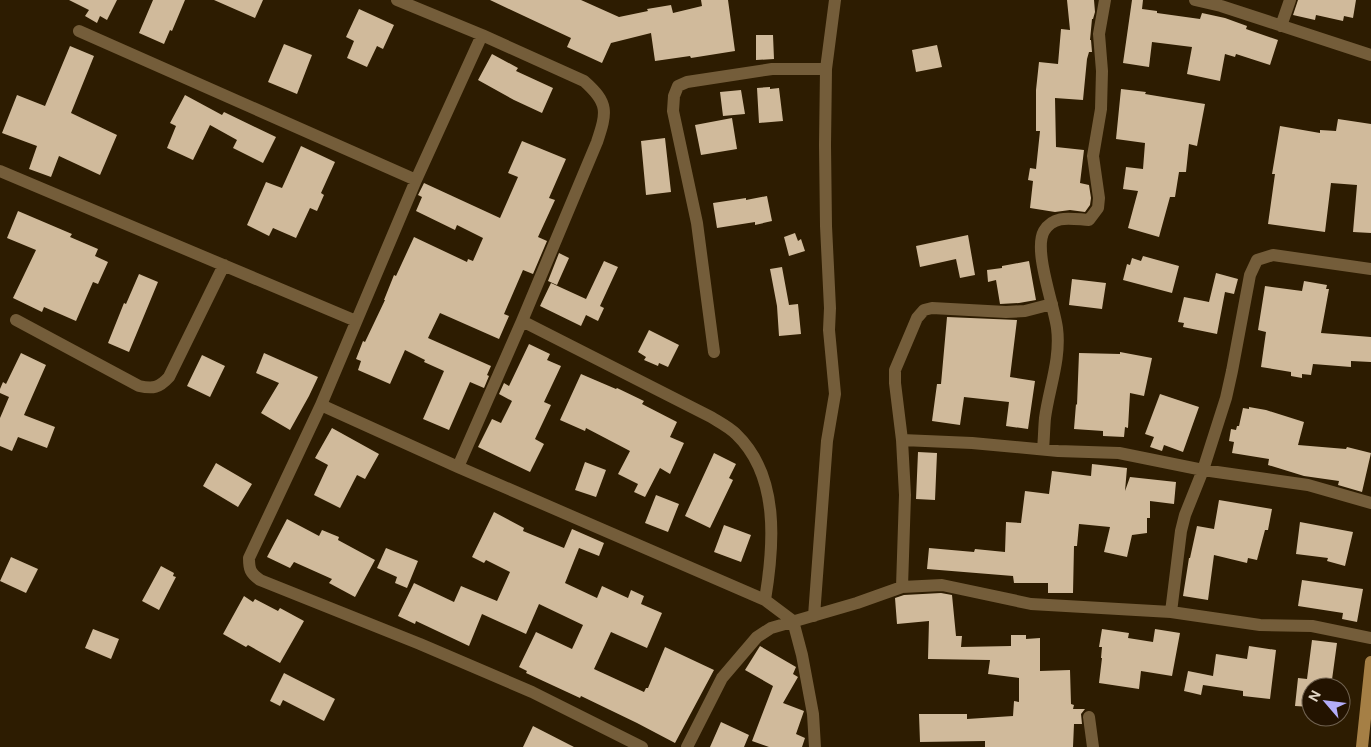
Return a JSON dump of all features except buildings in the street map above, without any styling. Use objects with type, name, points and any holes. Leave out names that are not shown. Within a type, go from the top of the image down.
[{"type":"main road","points":[[1362,747],[1371,662]]},
{"type":"street","points":[[397,0],[482,35],[584,81],[598,93],[604,107],[604,122],[597,142],[522,322],[458,467]]},
{"type":"street","points":[[814,616],[827,441],[835,394],[829,330],[825,145],[826,69],[835,0]]},
{"type":"street","points":[[1043,449],[1045,418],[1056,368],[1058,345],[1057,327],[1040,244],[1043,232],[1050,223],[1058,218],[1089,220],[1098,208],[1099,198],[1093,156],[1101,109],[1102,80],[1099,34],[1105,0]]},
{"type":"street","points":[[1195,0],[1221,6],[1371,55]]},
{"type":"street","points":[[1281,26],[1290,0]]},
{"type":"street","points":[[79,32],[416,180]]},
{"type":"street","points":[[482,35],[416,180],[321,405],[249,558],[249,568],[252,574],[260,580],[532,692],[642,747]]},
{"type":"street","points":[[714,352],[697,223],[673,111],[674,96],[678,86],[687,82],[772,69],[826,69]]},
{"type":"street","points":[[0,171],[356,321]]},
{"type":"street","points":[[1171,612],[1181,531],[1185,514],[1203,470],[1226,398],[1250,275],[1258,260],[1273,255],[1371,269]]},
{"type":"street","points":[[16,320],[140,386],[152,389],[161,385],[169,377],[224,265]]},
{"type":"street","points":[[902,587],[905,495],[895,370],[917,318],[924,310],[932,308],[1006,312],[1025,311],[1052,304]]},
{"type":"street","points":[[522,322],[711,417],[736,434],[752,453],[762,476],[770,507],[772,534],[771,563],[765,600]]},
{"type":"street","points":[[321,405],[458,467],[765,600],[793,621],[802,655],[813,714],[815,747]]},
{"type":"street","points":[[902,440],[1119,453],[1203,470],[1308,484],[1371,503]]},
{"type":"street","points":[[688,747],[728,670],[756,637],[771,628],[857,603],[902,587],[942,585],[1031,604],[1171,612],[1260,625],[1312,626],[1371,638]]},
{"type":"street","points":[[1088,717],[1093,747]]}]
